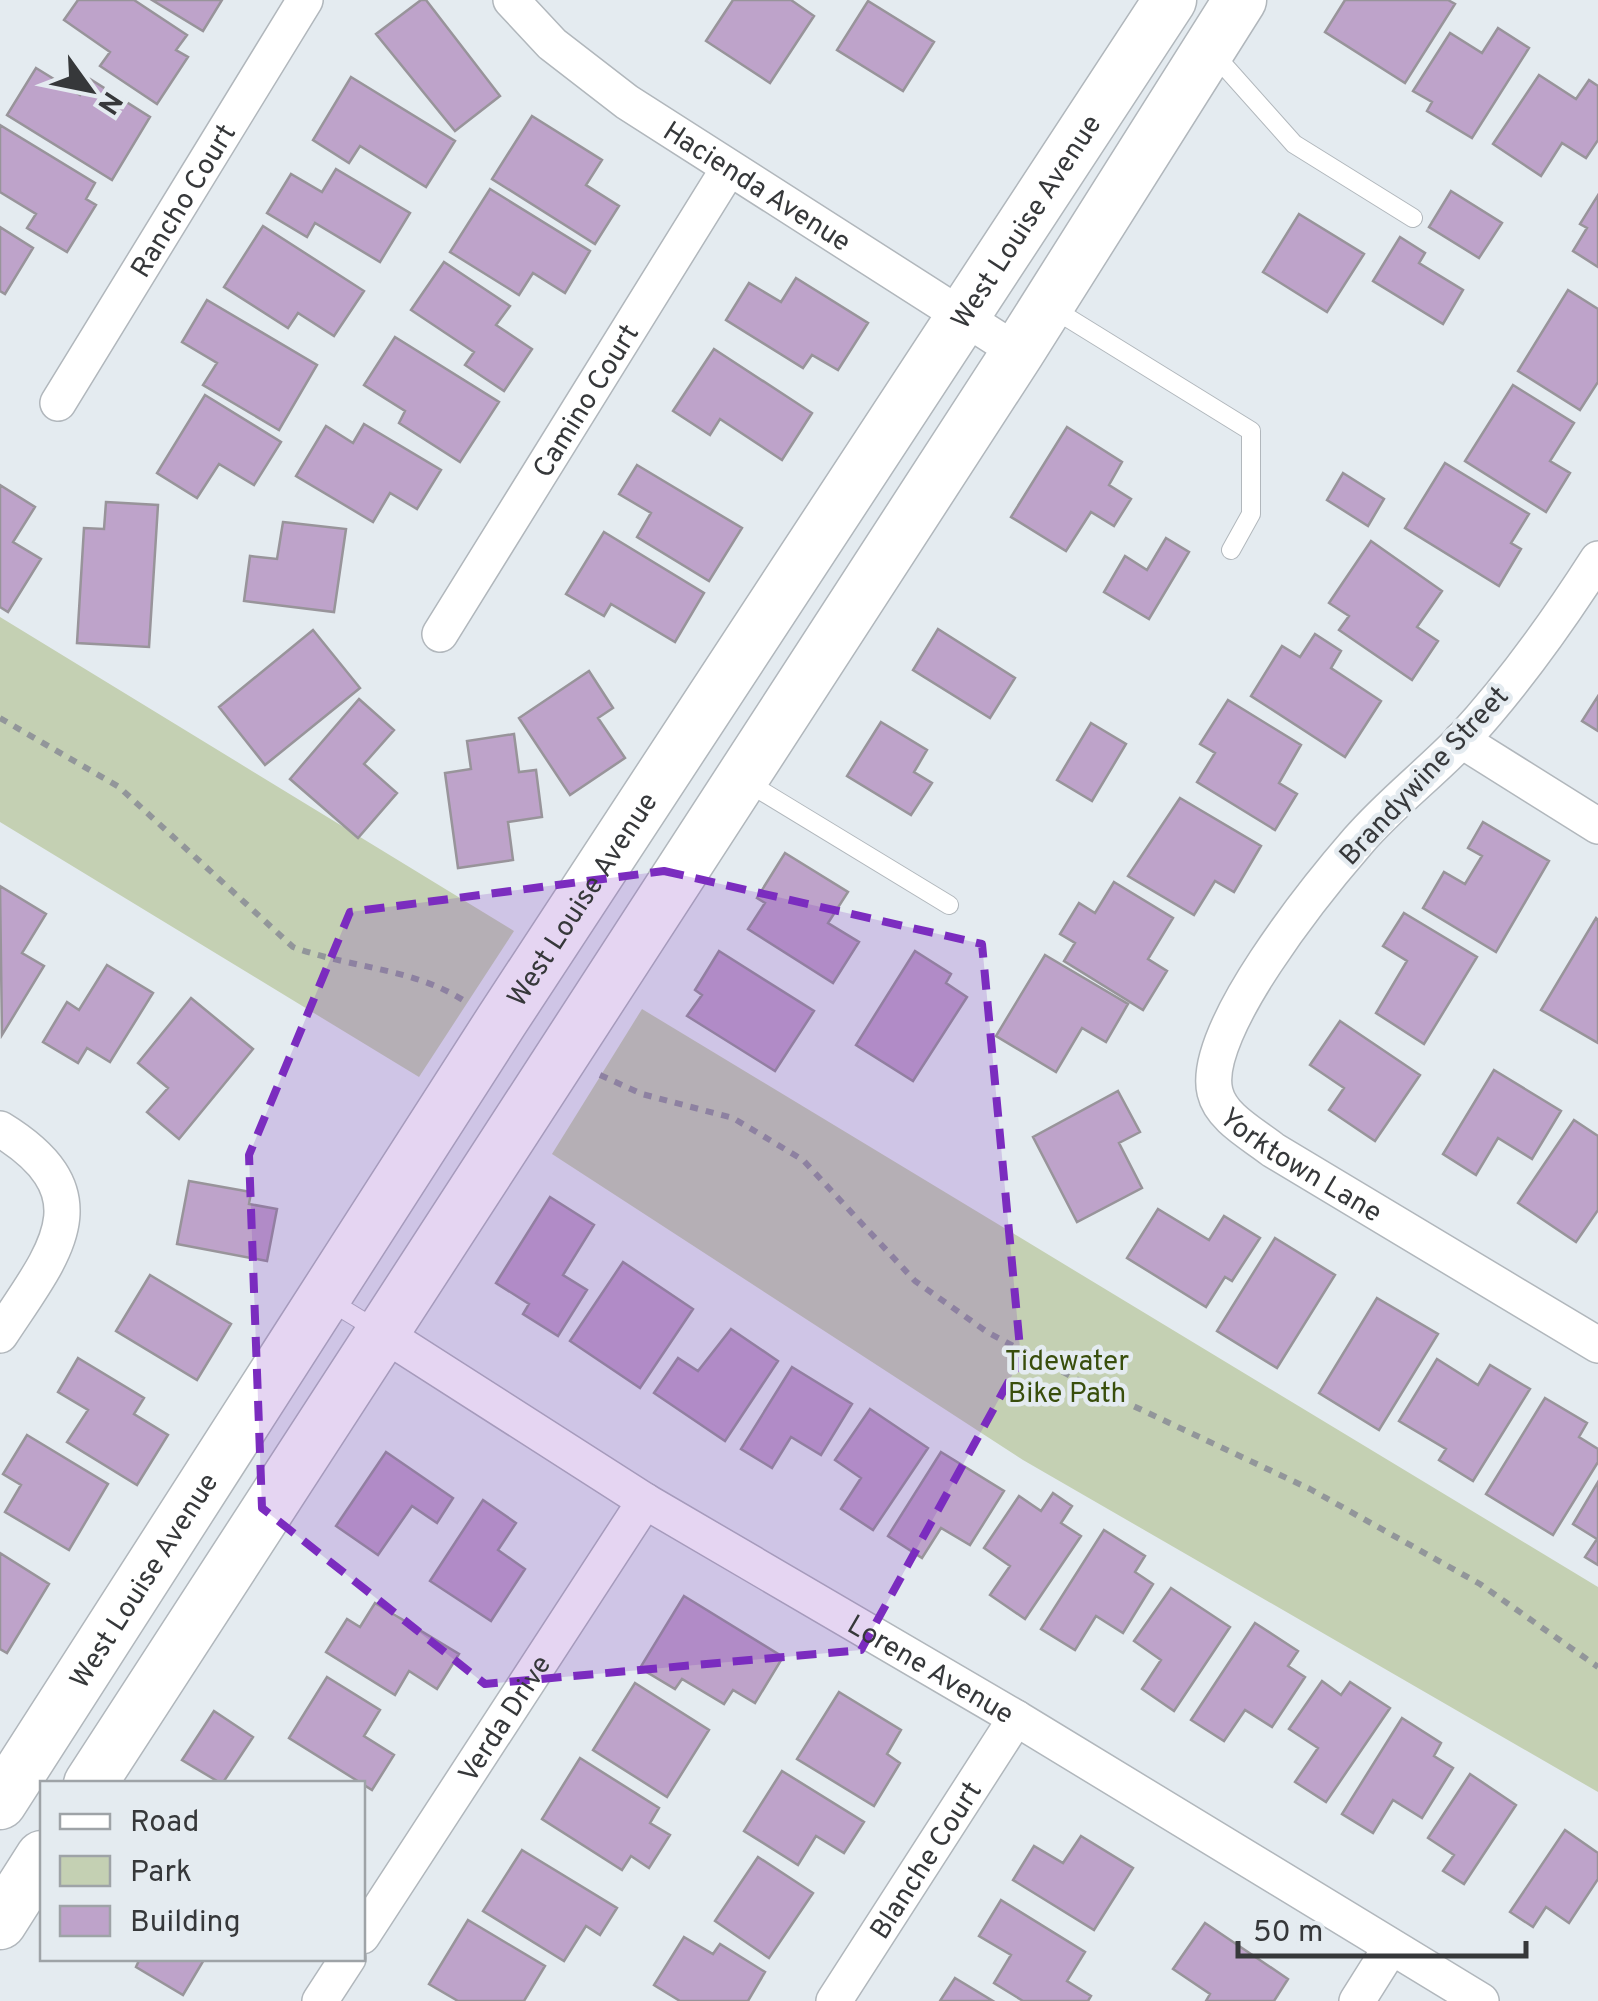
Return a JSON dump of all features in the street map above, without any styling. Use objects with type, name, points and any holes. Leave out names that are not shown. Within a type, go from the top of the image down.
[{"type":"main road","name":"West Louise Avenue","points":[[0,1803],[502,1020],[966,318],[1170,0]]},
{"type":"main road","points":[[92,1781],[555,1060],[1048,306],[1240,0]]},
{"type":"main road","points":[[0,1923],[40,1860]]},
{"type":"street","name":"Rancho Court","points":[[58,403],[305,0]]},
{"type":"street","name":"Hacienda Avenue","points":[[511,0],[552,44],[627,102],[1018,352]]},
{"type":"street","name":"Camino Court","points":[[440,634],[729,168]]},
{"type":"street","name":"Brandywine Street","points":[[1318,892],[1358,840],[1462,740],[1551,631],[1598,560]]},
{"type":"street","points":[[1462,740],[1598,826]]},
{"type":"street","name":"Yorktown Lane","points":[[1318,892],[1263,965],[1226,1028],[1213,1071],[1214,1093],[1223,1111],[1273,1150],[1598,1344]]},
{"type":"street","points":[[0,1129],[42,1160],[58,1182],[64,1206],[53,1254],[0,1335]]},
{"type":"street","name":"Lorene Avenue","points":[[381,1332],[645,1501],[1016,1718],[1481,2001]]},
{"type":"street","name":"Verda Drive","points":[[365,1931],[645,1501]]},
{"type":"street","name":"Blanche Court","points":[[834,2001],[1016,1718]]},
{"type":"street","points":[[1357,2001],[1391,1947]]},
{"type":"street","points":[[320,2001],[346,1961]]},
{"type":"lane","points":[[1209,48],[1294,144],[1413,218]]},
{"type":"lane","points":[[1048,306],[1251,431],[1252,514],[1231,550]]},
{"type":"lane","points":[[740,778],[948,905]]},
{"type":"lane","points":[[324,1297],[381,1332]]},
{"type":"path","points":[[0,718],[119,787],[293,948],[327,960],[433,982],[502,1020]]},
{"type":"path","points":[[555,1060],[659,1100],[733,1118],[803,1160],[915,1282],[987,1332],[1078,1380],[1310,1490],[1480,1584],[1598,1667]]},
{"type":"highlighted area","points":[[664,871],[982,944],[1021,1359],[861,1650],[485,1684],[262,1508],[249,1155],[350,912]]},
{"type":"green space","points":[[0,617],[514,931],[419,1077],[0,822]]},
{"type":"green space","name":"Tidewater Bike Path","points":[[642,1009],[1598,1587],[1598,1792],[1023,1460],[552,1154]]},
{"type":"building","points":[[78,0],[134,0],[187,35],[176,50],[188,57],[157,104],[100,66],[110,52],[64,20]]},
{"type":"building","points":[[152,0],[222,0],[203,31]]},
{"type":"building","points":[[426,0],[500,96],[455,131],[376,34]]},
{"type":"building","points":[[733,0],[791,0],[814,16],[770,83],[706,41]]},
{"type":"building","points":[[1345,0],[1448,0],[1455,4],[1405,83],[1325,32]]},
{"type":"building","points":[[868,1],[934,42],[903,91],[837,50]]},
{"type":"building","points":[[1498,28],[1529,48],[1472,138],[1427,111],[1432,102],[1413,91],[1450,33],[1482,53]]},
{"type":"building","points":[[36,68],[80,95],[90,79],[150,117],[112,180],[7,115]]},
{"type":"building","points":[[1539,75],[1576,99],[1589,80],[1598,86],[1598,140],[1586,158],[1562,143],[1541,176],[1493,144]]},
{"type":"building","points":[[351,77],[455,141],[426,187],[360,146],[349,163],[313,140]]},
{"type":"building","points":[[532,116],[602,160],[586,185],[619,206],[595,244],[492,179]]},
{"type":"building","points":[[0,125],[95,183],[86,199],[96,205],[67,252],[27,228],[36,214],[0,192]]},
{"type":"building","points":[[336,169],[410,213],[380,262],[315,223],[307,237],[267,213],[291,174],[322,192]]},
{"type":"building","points":[[490,189],[590,251],[565,293],[533,273],[519,295],[450,252]]},
{"type":"building","points":[[1451,191],[1502,223],[1479,258],[1429,227]]},
{"type":"building","points":[[1598,195],[1598,267],[1573,251],[1587,228],[1580,224]]},
{"type":"building","points":[[1299,214],[1364,254],[1327,312],[1263,272]]},
{"type":"building","points":[[263,226],[364,291],[334,336],[298,313],[288,328],[224,287]]},
{"type":"building","points":[[0,227],[33,248],[5,294],[0,291]]},
{"type":"building","points":[[1400,237],[1425,253],[1419,263],[1463,290],[1443,324],[1373,281]]},
{"type":"building","points":[[444,262],[510,306],[496,325],[532,349],[504,391],[465,365],[474,352],[411,310]]},
{"type":"building","points":[[796,278],[868,323],[838,370],[812,355],[803,368],[726,320],[749,283],[781,302]]},
{"type":"building","points":[[1568,290],[1598,309],[1598,382],[1580,410],[1518,371]]},
{"type":"building","points":[[207,300],[317,365],[279,430],[203,385],[217,363],[182,342]]},
{"type":"building","points":[[395,337],[499,402],[460,462],[399,423],[405,411],[364,385]]},
{"type":"building","points":[[714,349],[812,413],[782,460],[720,419],[710,435],[673,411]]},
{"type":"building","points":[[1513,385],[1574,423],[1550,461],[1570,473],[1546,512],[1465,461]]},
{"type":"building","points":[[205,395],[281,442],[254,485],[219,464],[197,498],[157,473]]},
{"type":"building","points":[[364,424],[441,470],[417,509],[390,493],[373,522],[296,476],[326,426],[353,443]]},
{"type":"building","points":[[1067,427],[1122,462],[1109,485],[1131,499],[1114,526],[1091,512],[1066,551],[1011,517]]},
{"type":"building","points":[[1445,463],[1529,514],[1511,543],[1521,549],[1499,586],[1405,528]]},
{"type":"building","points":[[637,465],[742,528],[709,581],[637,537],[651,513],[619,494]]},
{"type":"building","points":[[1343,473],[1384,499],[1368,526],[1327,500]]},
{"type":"building","points":[[0,485],[35,507],[13,542],[41,559],[8,612],[0,607]]},
{"type":"building","points":[[106,502],[158,505],[149,647],[77,643],[84,528],[104,529]]},
{"type":"building","points":[[283,522],[346,529],[334,612],[244,601],[250,556],[277,559]]},
{"type":"building","points":[[604,532],[704,593],[675,642],[611,604],[604,616],[566,594]]},
{"type":"building","points":[[1166,538],[1189,552],[1149,619],[1104,592],[1125,556],[1147,570]]},
{"type":"building","points":[[1371,541],[1442,591],[1417,627],[1438,641],[1412,680],[1339,630],[1349,616],[1329,603]]},
{"type":"building","points":[[938,629],[1015,678],[990,718],[913,670]]},
{"type":"building","points":[[313,630],[360,688],[265,765],[219,707]]},
{"type":"building","points":[[1315,634],[1341,651],[1331,668],[1381,701],[1345,757],[1251,696],[1282,646],[1300,657]]},
{"type":"building","points":[[589,671],[613,708],[598,718],[625,758],[570,795],[519,718]]},
{"type":"building","points":[[1598,696],[1598,731],[1582,721]]},
{"type":"building","points":[[359,699],[394,730],[364,764],[397,793],[358,838],[290,779]]},
{"type":"building","points":[[1228,700],[1301,745],[1279,783],[1297,794],[1275,830],[1197,782],[1215,753],[1200,744]]},
{"type":"building","points":[[881,722],[927,750],[914,772],[932,783],[911,815],[847,776]]},
{"type":"building","points":[[1091,723],[1126,744],[1092,801],[1057,780]]},
{"type":"building","points":[[514,734],[519,772],[536,770],[542,817],[508,822],[513,860],[458,868],[445,773],[471,769],[467,741]]},
{"type":"building","points":[[1180,798],[1261,846],[1234,892],[1215,881],[1194,915],[1128,876]]},
{"type":"building","points":[[1483,822],[1549,861],[1496,952],[1423,908],[1444,872],[1465,884],[1482,856],[1468,848]]},
{"type":"building","points":[[785,853],[848,892],[828,923],[859,942],[833,983],[748,929],[765,903],[757,898]]},
{"type":"building","points":[[1114,882],[1173,918],[1148,959],[1167,971],[1143,1010],[1064,961],[1075,943],[1060,934],[1079,903],[1095,913]]},
{"type":"building","points":[[0,886],[46,914],[22,953],[44,966],[2,1035]]},
{"type":"building","points":[[1404,913],[1477,957],[1424,1044],[1376,1013],[1407,961],[1383,946]]},
{"type":"building","points":[[1598,920],[1598,1043],[1541,1010]]},
{"type":"building","points":[[719,951],[814,1011],[775,1071],[687,1016],[702,995],[695,990]]},
{"type":"building","points":[[915,951],[951,974],[946,983],[967,997],[913,1081],[856,1045]]},
{"type":"building","points":[[1045,955],[1128,1004],[1106,1042],[1082,1028],[1056,1072],[996,1036]]},
{"type":"building","points":[[107,965],[153,993],[110,1062],[87,1048],[78,1063],[43,1042],[67,1002],[79,1010]]},
{"type":"building","points":[[191,998],[253,1049],[179,1139],[147,1112],[168,1088],[138,1063]]},
{"type":"building","points":[[1340,1021],[1420,1075],[1375,1141],[1329,1110],[1344,1088],[1310,1065]]},
{"type":"building","points":[[1494,1070],[1561,1111],[1532,1159],[1498,1138],[1476,1175],[1443,1154]]},
{"type":"building","points":[[1118,1091],[1140,1132],[1119,1143],[1142,1188],[1077,1222],[1033,1137]]},
{"type":"building","points":[[1574,1120],[1598,1136],[1598,1210],[1576,1242],[1518,1203]]},
{"type":"building","points":[[189,1181],[251,1192],[249,1204],[277,1209],[267,1261],[177,1244]]},
{"type":"building","points":[[550,1197],[594,1225],[563,1275],[587,1290],[558,1336],[523,1314],[529,1304],[496,1283]]},
{"type":"building","points":[[1158,1209],[1209,1240],[1224,1216],[1260,1238],[1232,1281],[1225,1277],[1206,1307],[1127,1258]]},
{"type":"building","points":[[1275,1238],[1335,1275],[1277,1368],[1217,1331]]},
{"type":"building","points":[[623,1262],[693,1309],[640,1388],[570,1341]]},
{"type":"building","points":[[150,1275],[231,1324],[197,1380],[116,1331]]},
{"type":"building","points":[[1377,1298],[1438,1334],[1379,1430],[1319,1393]]},
{"type":"building","points":[[731,1329],[778,1361],[725,1441],[654,1393],[678,1358],[698,1371]]},
{"type":"building","points":[[78,1358],[144,1398],[134,1414],[168,1435],[137,1485],[67,1442],[88,1410],[58,1392]]},
{"type":"building","points":[[1437,1359],[1478,1385],[1490,1365],[1530,1389],[1473,1481],[1439,1460],[1446,1449],[1399,1421]]},
{"type":"building","points":[[792,1367],[852,1404],[821,1455],[791,1437],[772,1468],[741,1449]]},
{"type":"building","points":[[1545,1398],[1587,1423],[1579,1437],[1598,1449],[1598,1462],[1553,1535],[1486,1494]]},
{"type":"building","points":[[870,1409],[928,1448],[873,1530],[841,1509],[861,1478],[835,1460]]},
{"type":"building","points":[[27,1435],[108,1484],[69,1550],[5,1512],[21,1485],[3,1474]]},
{"type":"building","points":[[386,1452],[453,1498],[437,1523],[412,1506],[378,1555],[336,1526]]},
{"type":"building","points":[[941,1452],[1004,1491],[970,1545],[941,1528],[922,1558],[888,1536]]},
{"type":"building","points":[[1598,1482],[1598,1565],[1585,1557],[1597,1539],[1573,1524]]},
{"type":"building","points":[[1053,1493],[1072,1506],[1061,1523],[1081,1536],[1025,1619],[990,1595],[1010,1566],[984,1548],[1019,1496],[1041,1511]]},
{"type":"building","points":[[483,1500],[516,1523],[498,1550],[525,1569],[491,1621],[430,1581]]},
{"type":"building","points":[[1104,1530],[1145,1556],[1135,1572],[1153,1584],[1123,1633],[1096,1616],[1075,1650],[1041,1629]]},
{"type":"building","points":[[0,1553],[49,1584],[7,1653],[0,1649]]},
{"type":"building","points":[[1171,1588],[1230,1627],[1174,1711],[1142,1689],[1161,1660],[1134,1641]]},
{"type":"building","points":[[684,1596],[783,1657],[755,1703],[733,1690],[724,1704],[682,1679],[675,1689],[640,1668]]},
{"type":"building","points":[[375,1603],[459,1654],[437,1689],[409,1671],[395,1695],[326,1652],[347,1619],[360,1627]]},
{"type":"building","points":[[1255,1623],[1298,1651],[1288,1666],[1305,1677],[1272,1727],[1245,1710],[1224,1741],[1191,1720]]},
{"type":"building","points":[[327,1677],[380,1710],[364,1736],[394,1755],[372,1790],[365,1781],[358,1781],[289,1738]]},
{"type":"building","points":[[1322,1681],[1341,1695],[1350,1682],[1390,1708],[1326,1802],[1295,1782],[1318,1748],[1289,1729]]},
{"type":"building","points":[[635,1683],[709,1730],[667,1797],[593,1750]]},
{"type":"building","points":[[839,1692],[901,1730],[887,1754],[900,1763],[874,1806],[797,1759]]},
{"type":"building","points":[[214,1711],[253,1737],[224,1781],[217,1781],[182,1760]]},
{"type":"building","points":[[1402,1718],[1441,1743],[1434,1756],[1453,1768],[1422,1818],[1393,1800],[1373,1833],[1342,1814]]},
{"type":"building","points":[[580,1758],[659,1808],[650,1823],[670,1835],[649,1868],[631,1856],[622,1870],[542,1819]]},
{"type":"building","points":[[782,1771],[864,1822],[844,1853],[816,1836],[798,1865],[744,1831]]},
{"type":"building","points":[[1470,1774],[1516,1805],[1464,1884],[1443,1871],[1454,1855],[1428,1838]]},
{"type":"building","points":[[1565,1830],[1598,1853],[1598,1879],[1569,1923],[1546,1907],[1533,1927],[1510,1912]]},
{"type":"building","points":[[1081,1836],[1133,1868],[1094,1930],[1013,1880],[1034,1846],[1063,1863]]},
{"type":"building","points":[[522,1850],[617,1908],[600,1935],[586,1926],[564,1961],[483,1911]]},
{"type":"building","points":[[758,1857],[813,1893],[769,1958],[715,1921]]},
{"type":"building","points":[[1001,1900],[1085,1952],[1067,1981],[1091,1996],[1088,2001],[1023,2001],[994,1983],[1011,1955],[979,1936]]},
{"type":"building","points":[[468,1920],[545,1966],[524,2001],[458,2001],[429,1984]]},
{"type":"building","points":[[1205,1923],[1288,1979],[1274,2001],[1206,2001],[1210,1994],[1173,1969]]},
{"type":"building","points":[[684,1937],[713,1954],[720,1944],[765,1972],[748,2001],[680,2001],[654,1985]]},
{"type":"building","points":[[139,1961],[203,1961],[183,1995],[136,1967]]},
{"type":"building","points":[[955,1978],[993,2001],[940,2001]]}]
